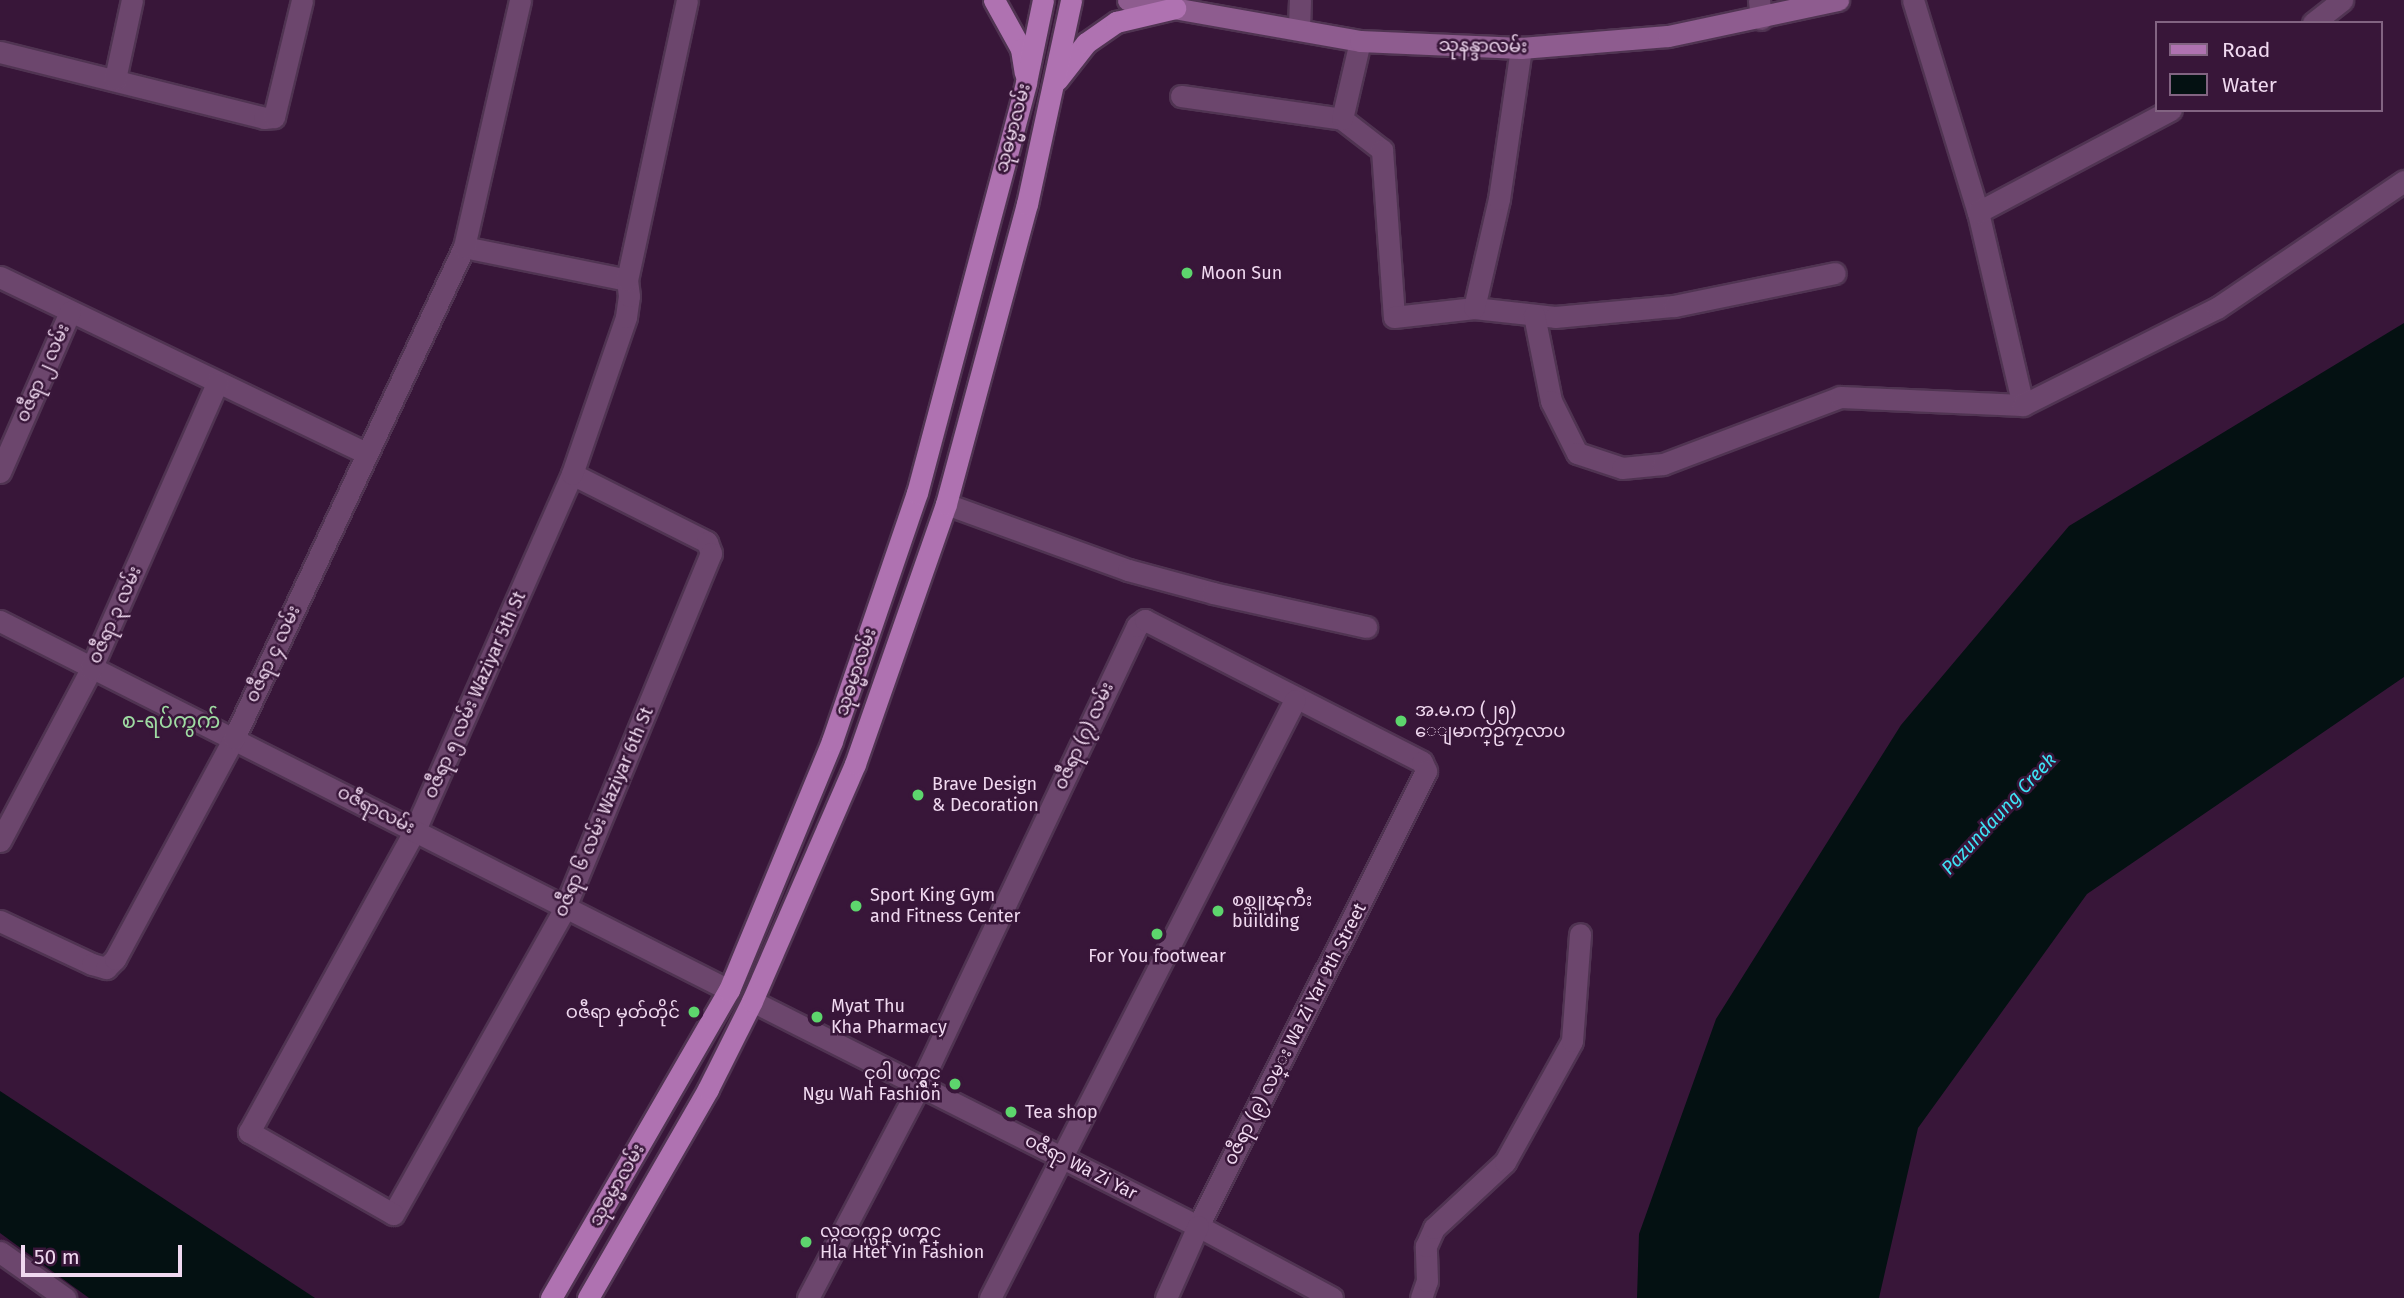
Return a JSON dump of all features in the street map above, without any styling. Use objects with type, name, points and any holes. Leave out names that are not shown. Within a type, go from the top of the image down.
[{"type":"main road","points":[[994,0],[1021,50],[1026,82]]},
{"type":"main road","name":"သုဓမ္မာလမ်း","points":[[551,1298],[729,990],[832,741],[917,493],[1026,82],[1043,0]]},
{"type":"main road","name":"သုဓမ္မာလမ်း","points":[[588,1298],[708,1089],[752,1001],[855,764],[946,504],[1007,280],[1054,85],[1071,0]]},
{"type":"main road","name":"သုနန္ဒာလမ်း","points":[[1128,0],[1169,4],[1299,27],[1360,41],[1521,48],[1668,36],[1760,9],[1838,0]]},
{"type":"main road","points":[[1054,85],[1086,43],[1116,22],[1169,4]]},
{"type":"main road","name":"ဝဇီရာလမ်း","points":[[729,990],[752,1001]]},
{"type":"street","points":[[115,79],[132,0]]},
{"type":"street","points":[[0,52],[264,118],[274,117],[280,106],[302,0]]},
{"type":"street","name":"ဝဇီရာ ၄ လမ်း","points":[[0,921],[106,968],[115,960],[234,738],[464,247],[520,0]]},
{"type":"street","name":"ဝဇီရာ ၅ လမ်း Waziyar 5th St","points":[[393,1214],[249,1132],[415,830],[572,474],[626,317],[629,296],[627,280],[687,0]]},
{"type":"street","points":[[1299,27],[1300,0]]},
{"type":"street","points":[[1913,0],[1978,212],[2023,405]]},
{"type":"street","points":[[2316,21],[2342,0]]},
{"type":"street","points":[[1342,119],[1360,41]]},
{"type":"street","points":[[1474,308],[1499,200],[1521,48]]},
{"type":"street","points":[[1181,96],[1342,119],[1382,149],[1394,317],[1474,308],[1555,317],[1674,306],[1835,273]]},
{"type":"street","points":[[1978,212],[2167,112]]},
{"type":"street","points":[[1534,315],[1551,401],[1577,453],[1622,468],[1663,464],[1840,397],[2023,405],[2217,307],[2404,181]]},
{"type":"street","points":[[464,247],[627,280]]},
{"type":"street","points":[[0,276],[70,313],[366,453]]},
{"type":"street","name":"ဝဇီရာ ၂ လမ်း","points":[[0,472],[70,313]]},
{"type":"street","name":"ဝဇီရာ ၃ လမ်း","points":[[0,841],[91,669],[217,383]]},
{"type":"street","name":"ဝဇီရာ ၆ လမ်း Waziyar 6th St","points":[[393,1214],[565,908],[711,553],[707,542],[572,474]]},
{"type":"street","points":[[946,504],[1128,570],[1213,593],[1366,627]]},
{"type":"street","name":"၀ဇီရာ (၇) လမ်း","points":[[808,1298],[920,1085],[1137,626],[1144,620],[1295,700]]},
{"type":"street","name":"ဝဇီရာလမ်း","points":[[0,621],[729,990]]},
{"type":"street","points":[[990,1298],[1295,700]]},
{"type":"street","name":"၀ဇီရာ (၉) လမ္း Wa Zi Yar 9th Street","points":[[1166,1298],[1198,1226],[1426,771],[1422,762],[1295,700]]},
{"type":"street","points":[[1421,1298],[1427,1281],[1426,1246],[1434,1228],[1505,1162],[1572,1041],[1580,934]]},
{"type":"street","name":"၀ဇီရာ Wa Zi Yar","points":[[752,1001],[1198,1226],[1332,1298]]},
{"type":"street","points":[[0,1252],[65,1298]]},
{"type":"water","name":"Pazundaung Creek","points":[[2404,323],[2404,677],[2087,894],[1918,1128],[1879,1298],[1637,1298],[1639,1234],[1716,1019],[1901,725],[2069,526]]},
{"type":"water","points":[[0,1091],[315,1298],[89,1298],[0,1233]]},
{"type":"place","name":"Moon Sun","points":[[1187,273]]},
{"type":"place","name":"အ.မ.က (၂၅) ေျမာက္ဥကၠလာပ","points":[[1401,721]]},
{"type":"place","name":"Brave Design & Decoration","points":[[918,795]]},
{"type":"place","name":"Sport King Gym and Fitness Center","points":[[856,906]]},
{"type":"place","name":"စစ္သူၾကီး building","points":[[1218,911]]},
{"type":"place","name":"For You footwear","points":[[1157,934]]},
{"type":"place","name":"ဝဇီရာ မှတ်တိုင်","points":[[694,1012]]},
{"type":"place","name":"Myat Thu Kha Pharmacy","points":[[817,1017]]},
{"type":"place","name":"ငု၀ါ ဖက္ရွင္ Ngu Wah Fashion","points":[[955,1084]]},
{"type":"place","name":"Tea shop","points":[[1011,1112]]},
{"type":"place","name":"လွထက္ယဥ္ ဖက္ရွင္ Hla Htet Yin Fashion","points":[[806,1242]]},
{"type":"district","name":"စ-ရပ်ကွက်","points":[[171,721]]}]
